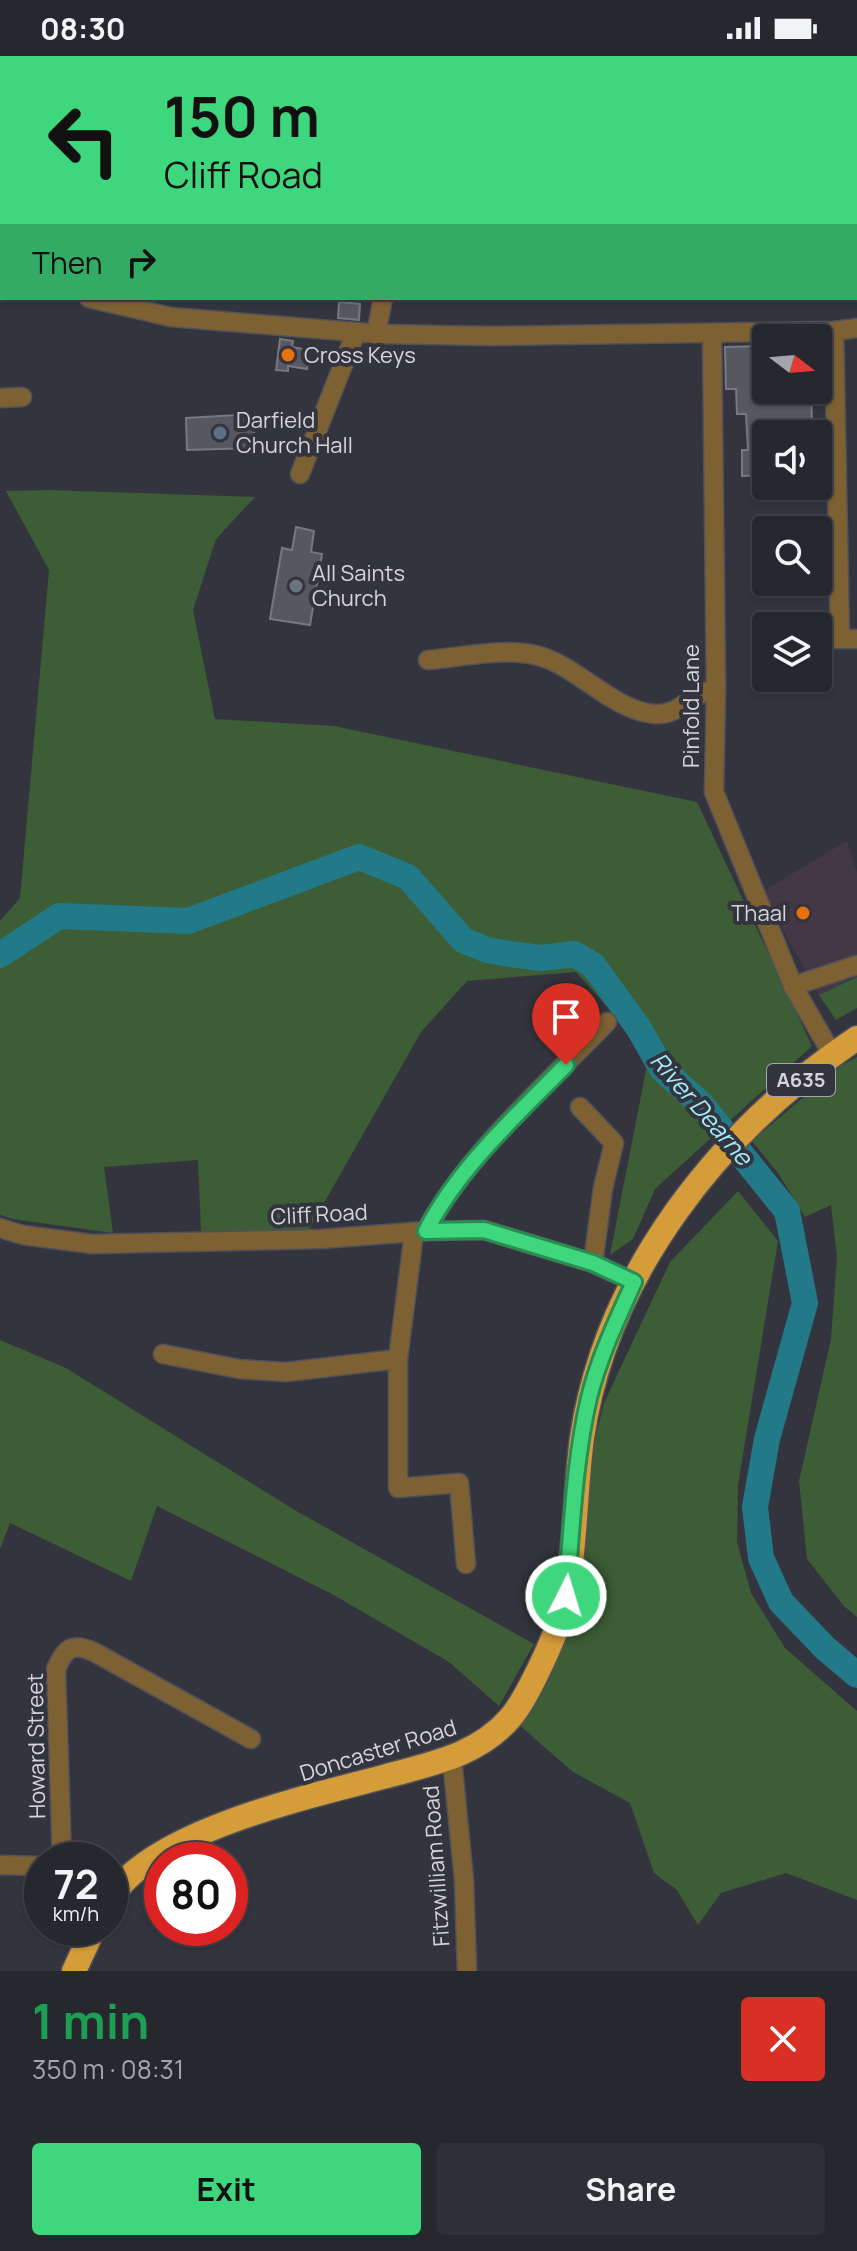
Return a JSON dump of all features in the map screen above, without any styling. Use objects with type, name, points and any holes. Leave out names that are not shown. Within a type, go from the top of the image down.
[{"type":"highway","name":"Doncaster Road","points":[[128,1879],[141,1866],[185,1841],[258,1813],[452,1759],[493,1734],[511,1717],[536,1676],[560,1621],[566,1596],[589,1399],[602,1354],[634,1282],[659,1235],[714,1164],[750,1127],[832,1054],[857,1038]]},
{"type":"highway","points":[[74,1971],[86,1946]]},
{"type":"street","points":[[98,300],[171,317],[380,334],[491,336],[834,331],[857,328]]},
{"type":"street","points":[[380,334],[378,324],[383,300]]},
{"type":"street","points":[[834,331],[848,639]]},
{"type":"street","points":[[300,474],[356,332]]},
{"type":"street","name":"Pinfold Lane","points":[[712,333],[716,690],[714,792],[793,986],[832,1054]]},
{"type":"street","points":[[0,398],[22,397]]},
{"type":"street","points":[[428,660],[495,654],[542,656],[638,712],[658,715],[679,709],[705,691],[716,690]]},
{"type":"street","points":[[793,986],[857,965]]},
{"type":"street","points":[[466,1564],[459,1483],[398,1488],[398,1359],[420,1232],[483,1151],[607,1022]]},
{"type":"street","points":[[580,1107],[614,1143],[603,1188],[593,1263]]},
{"type":"street","name":"Cliff Road","points":[[0,1228],[23,1235],[92,1244],[321,1239],[484,1230],[593,1263],[634,1282]]},
{"type":"street","points":[[163,1354],[239,1369],[286,1372],[398,1359]]},
{"type":"street","name":"Howard Street","points":[[61,1842],[56,1669],[69,1648],[81,1646],[94,1652],[251,1739]]},
{"type":"street","name":"Fitzwilliam Road","points":[[452,1759],[464,1880],[467,1971]]},
{"type":"street","points":[[0,1865],[24,1866]]},
{"type":"shaded area","points":[[847,841],[857,873],[857,977],[819,995],[762,892]]},
{"type":"green space","points":[[6,491],[255,497],[216,539],[193,610],[215,719],[334,726],[697,802],[812,1046],[655,1189],[633,1239],[610,1255],[647,1065],[621,1022],[576,972],[467,981],[421,1032],[307,1233],[201,1232],[198,1160],[104,1167],[113,1233],[0,1215],[0,921],[20,898],[49,570]]},
{"type":"green space","points":[[857,977],[857,1008],[836,1020],[819,995]]},
{"type":"green space","points":[[857,1057],[857,1617],[844,1606],[807,1559],[799,1481],[831,1339],[837,1257],[831,1205],[805,1217],[778,1173],[752,1141],[840,1066]]},
{"type":"green space","points":[[738,1191],[778,1241],[738,1485],[737,1542],[751,1593],[785,1648],[857,1711],[857,1900],[786,1873],[721,1893],[698,1925],[677,1890],[654,1873],[630,1803],[573,1772],[517,1723],[559,1648],[587,1471],[604,1403],[670,1262]]},
{"type":"green space","points":[[0,1340],[66,1368],[298,1512],[534,1644],[499,1706],[449,1662],[332,1594],[157,1506],[131,1581],[10,1523],[0,1549]]},
{"type":"building","points":[[339,302],[360,304],[359,320],[338,318]]},
{"type":"building","points":[[280,339],[293,341],[292,347],[303,349],[302,354],[309,355],[307,369],[288,366],[288,371],[276,370]]},
{"type":"building","points":[[752,346],[752,404],[811,404],[812,420],[752,420],[752,476],[742,476],[742,450],[748,450],[746,414],[737,414],[736,389],[726,389],[725,347]]},
{"type":"building","name":"Darfield Church Hall","points":[[254,414],[254,448],[187,450],[186,418]]},
{"type":"building","name":"All Saints Church","points":[[296,527],[314,531],[311,552],[322,554],[310,625],[270,619],[282,548],[292,550]]},
{"type":"waterway","name":"River Dearne","points":[[0,955],[59,916],[188,921],[359,857],[408,877],[463,940],[487,950],[509,954],[541,958],[574,954],[593,965],[638,1027],[662,1069],[701,1104],[787,1211],[805,1303],[767,1439],[755,1507],[761,1558],[781,1602],[825,1648],[857,1675]]},
{"type":"place","name":"Cross Keys","points":[[288,355]]},
{"type":"place","name":"Darfield Church Hall","points":[[220,433]]},
{"type":"place","name":"All Saints Church","points":[[296,586]]},
{"type":"place","name":"Thaal","points":[[803,913]]},
{"type":"route","points":[[566,1065],[483,1151],[441,1203],[426,1231],[484,1230],[593,1263],[634,1282],[602,1354],[589,1399],[582,1438],[566,1596]]}]
